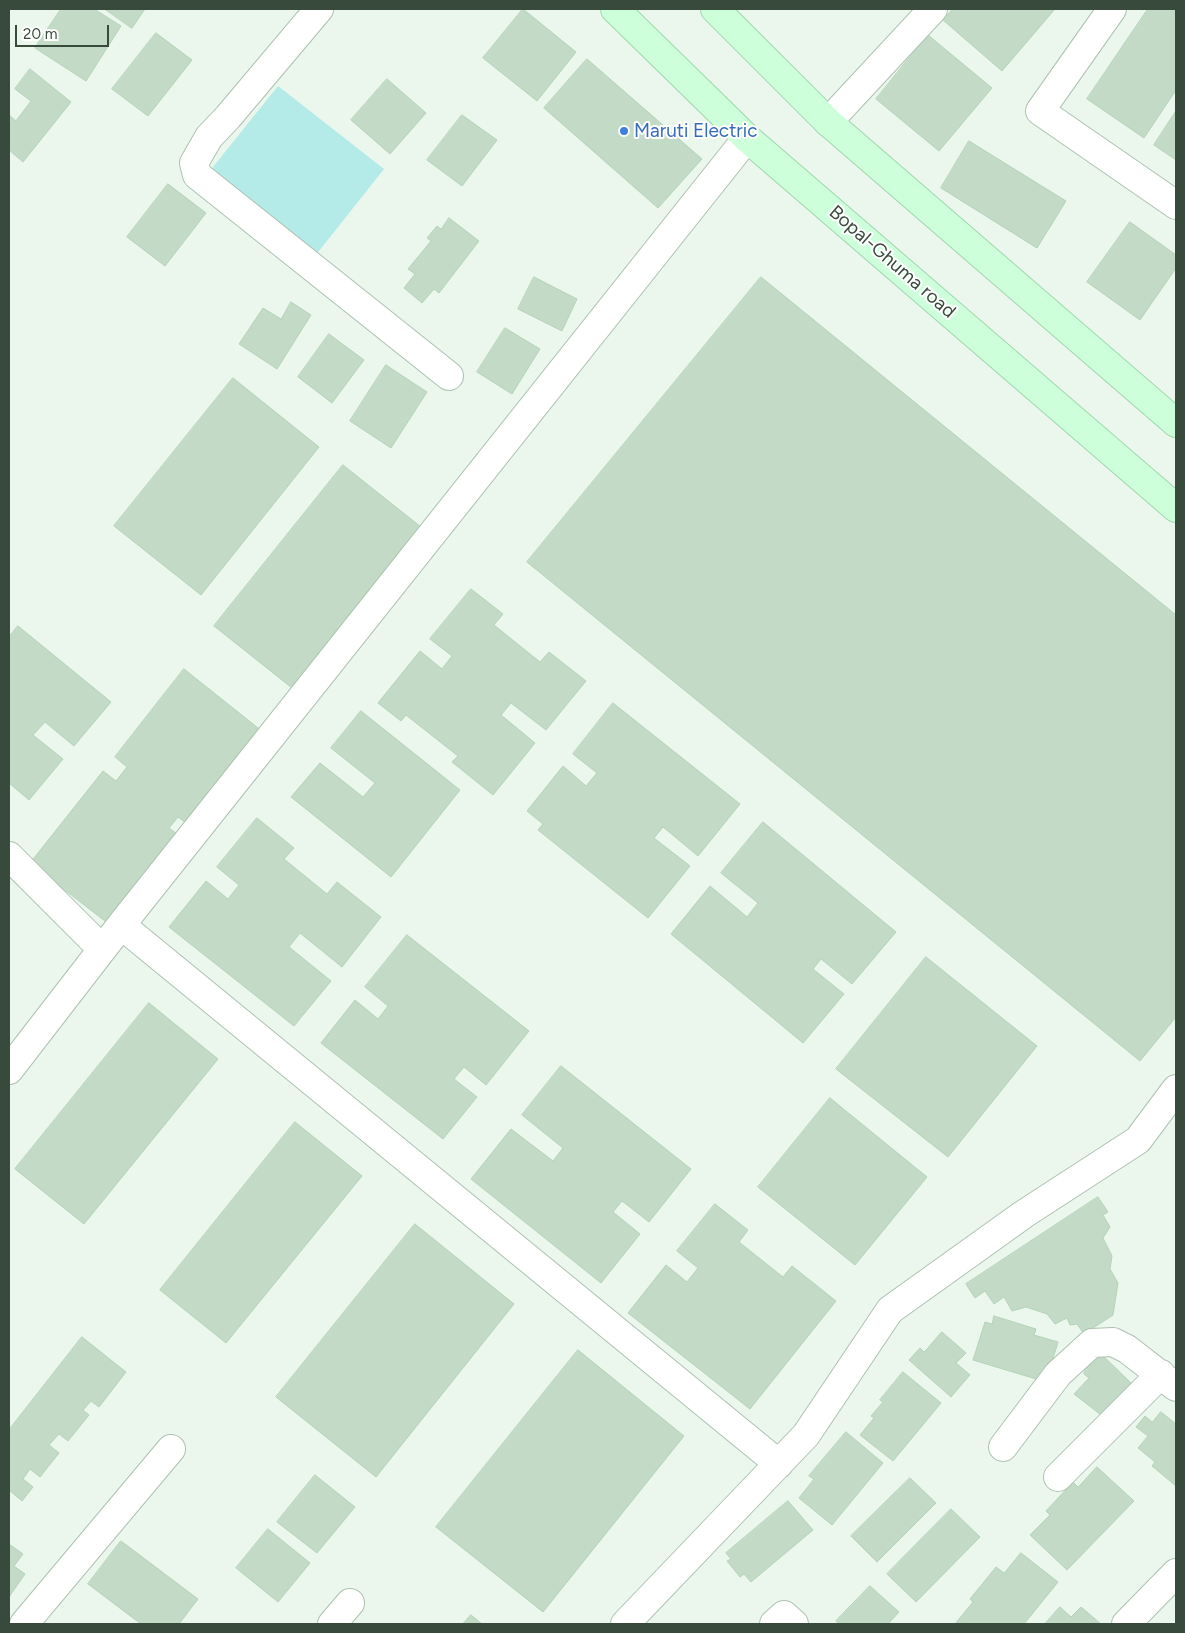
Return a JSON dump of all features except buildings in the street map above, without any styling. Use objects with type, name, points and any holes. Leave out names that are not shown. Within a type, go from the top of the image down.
[{"type":"street","points":[[319,9],[209,138],[194,164],[197,175],[450,376]]},
{"type":"street","name":"Bopal-Ghuma road","points":[[615,9],[747,138],[1176,508]]},
{"type":"street","points":[[715,9],[828,122],[1176,423]]},
{"type":"street","points":[[828,122],[933,9]]},
{"type":"street","points":[[1112,9],[1040,111],[1176,204]]},
{"type":"street","points":[[9,1070],[121,925],[747,138]]},
{"type":"street","points":[[9,856],[102,949]]},
{"type":"street","points":[[121,925],[779,1464]]},
{"type":"street","points":[[625,1624],[806,1435],[890,1310],[1024,1214],[1138,1140],[1176,1088]]},
{"type":"street","points":[[1003,1447],[1058,1374],[1092,1343],[1113,1342],[1127,1349],[1169,1380],[1058,1477]]},
{"type":"street","points":[[24,1624],[171,1449]]},
{"type":"street","points":[[1126,1624],[1176,1573]]},
{"type":"street","points":[[332,1624],[350,1603]]},
{"type":"street","points":[[774,1624],[784,1615],[794,1624]]},
{"type":"shaded area","points":[[278,86],[384,169],[315,256],[209,172]]},
{"type":"place","name":"Maruti Electric","points":[[624,131]]}]
